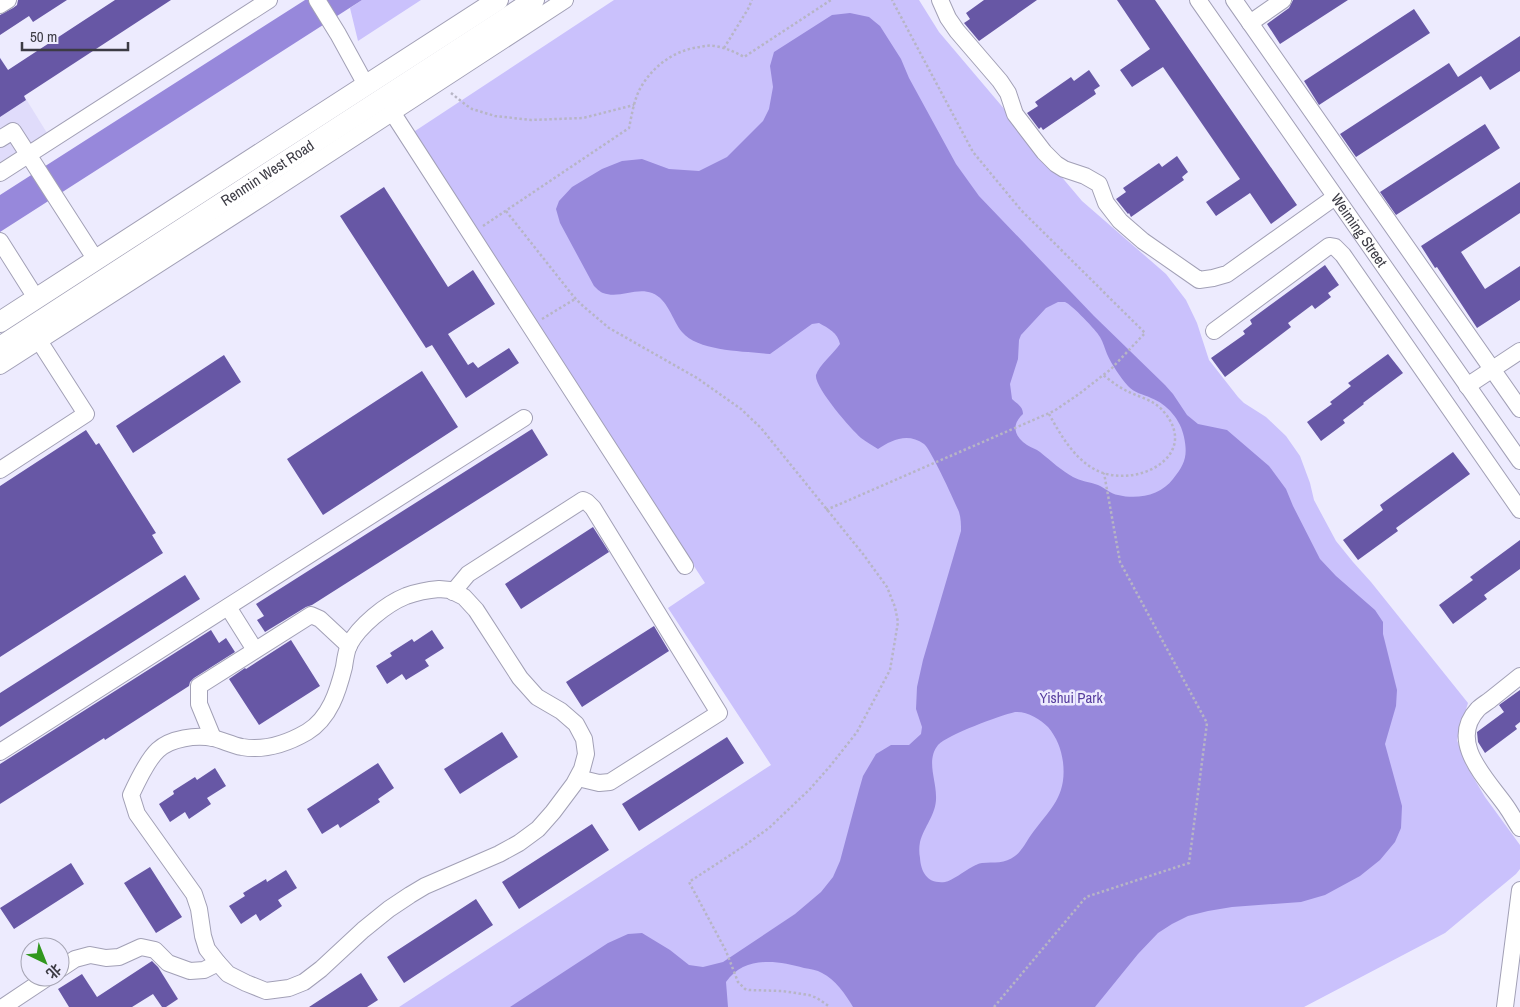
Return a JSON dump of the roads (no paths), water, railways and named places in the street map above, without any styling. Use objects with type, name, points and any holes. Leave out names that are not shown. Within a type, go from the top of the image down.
[{"type":"main road","name":"Renmin West Road","points":[[0,322],[498,0]]},
{"type":"main road","name":"Renmin West Road","points":[[0,346],[534,0]]},
{"type":"street","points":[[0,5],[8,0]]},
{"type":"street","points":[[0,173],[31,159],[269,0]]},
{"type":"street","points":[[317,0],[366,86]]},
{"type":"street","points":[[0,366],[565,0]]},
{"type":"street","points":[[940,0],[948,18],[957,31],[1000,81],[1008,93],[1015,114],[1044,152],[1056,164],[1099,184],[1106,203],[1120,221],[1143,241],[1199,280],[1227,274],[1336,197]]},
{"type":"street","name":"Weiming Street","points":[[1198,0],[1520,462]]},
{"type":"street","name":"Weiming Street","points":[[1234,0],[1520,409]]},
{"type":"street","points":[[1250,23],[1283,0]]},
{"type":"street","points":[[392,112],[685,566]]},
{"type":"street","points":[[0,139],[13,131],[96,260]]},
{"type":"street","points":[[3,246],[36,298]]},
{"type":"street","points":[[1214,331],[1329,246],[1335,247],[1343,254],[1520,510]]},
{"type":"street","points":[[0,470],[86,414],[30,327]]},
{"type":"street","points":[[1467,386],[1520,351]]},
{"type":"street","points":[[0,752],[524,418]]},
{"type":"street","points":[[454,592],[468,574],[583,500],[593,508],[719,713],[610,782],[598,783],[578,778]]},
{"type":"street","points":[[439,589],[454,592],[464,597],[476,610],[520,678],[530,690],[537,697],[562,711],[576,724],[584,739],[586,754],[578,778],[538,829],[519,843],[498,854],[410,894],[363,930],[304,982],[289,988],[266,991],[246,984],[228,974],[207,949],[203,936],[200,909],[194,894],[137,814],[131,795],[139,778],[157,750],[166,744],[181,739],[213,738],[243,747],[271,747],[309,731],[323,716],[334,699],[349,646],[367,622],[404,597],[422,591],[439,589]]},
{"type":"street","points":[[228,607],[255,650]]},
{"type":"street","points":[[213,738],[199,704],[200,686],[311,615],[320,619],[349,646]]},
{"type":"street","points":[[1520,676],[1478,709],[1468,724],[1467,745],[1472,758],[1482,774],[1513,804],[1520,828]]},
{"type":"street","points":[[1505,1007],[1520,890]]},
{"type":"street","points":[[70,963],[90,954],[106,958],[119,957],[141,947],[154,950],[168,963],[190,971],[204,970],[218,963]]},
{"type":"street","points":[[3,1007],[33,987]]},
{"type":"park label","name":"Yishui Park","points":[[1071,698]]}]
